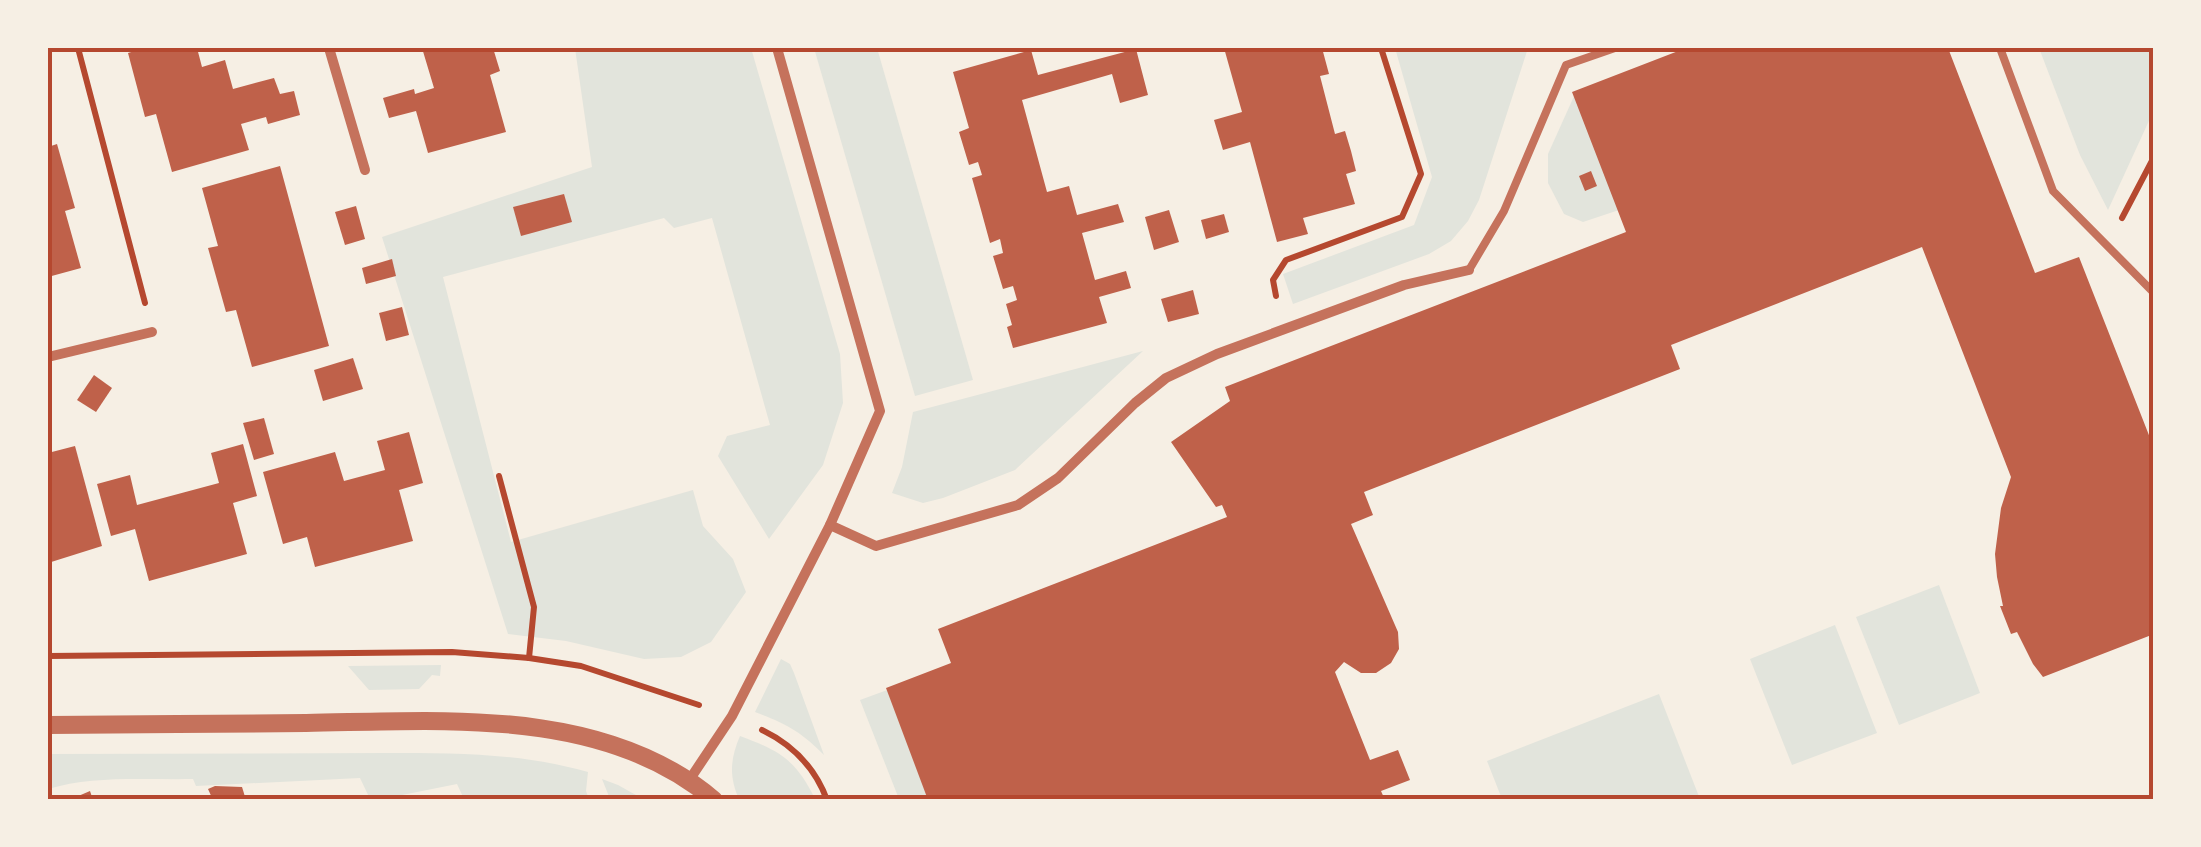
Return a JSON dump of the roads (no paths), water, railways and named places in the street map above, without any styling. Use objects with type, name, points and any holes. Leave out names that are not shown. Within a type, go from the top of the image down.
[{"type":"street","points":[[329,48],[365,170]]},
{"type":"street","points":[[690,779],[732,716],[830,525],[880,411],[777,48]]},
{"type":"street","points":[[830,525],[876,546],[1018,505],[1058,478],[1166,378],[1217,354],[1404,285],[1469,270]]},
{"type":"street","points":[[48,357],[152,332]]},
{"type":"street","points":[[48,725],[487,722],[601,741],[648,756],[690,779],[714,800]]},
{"type":"lane","points":[[1469,270],[1504,211],[1566,65],[1614,48]]},
{"type":"lane","points":[[2000,48],[2054,191],[2154,293]]}]
